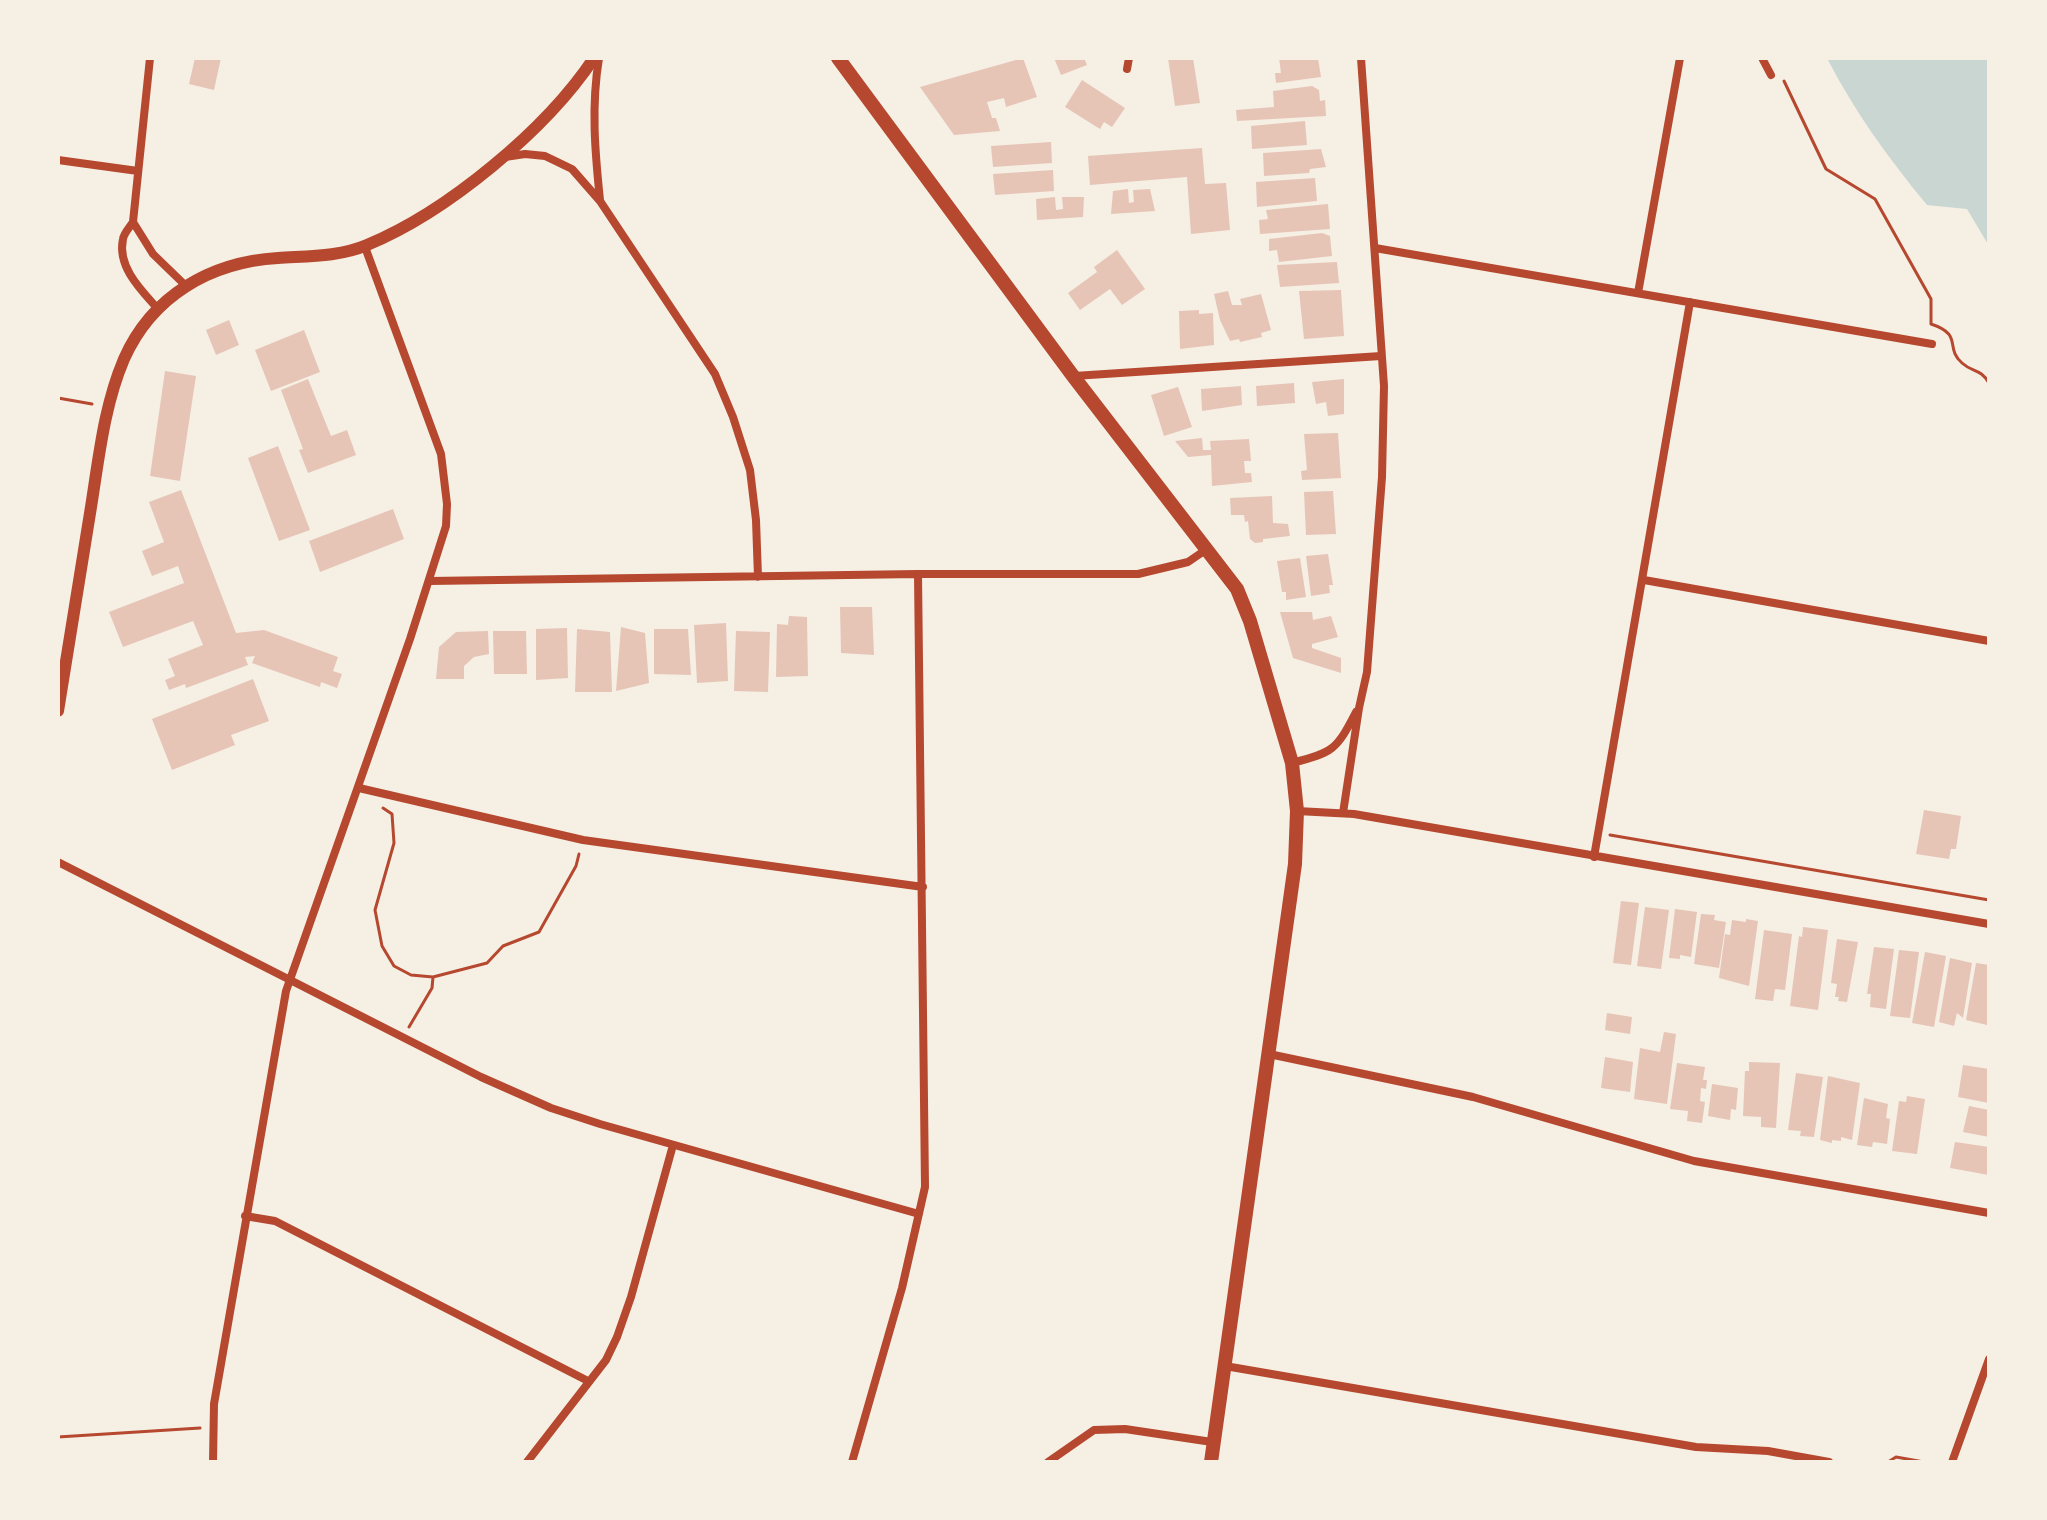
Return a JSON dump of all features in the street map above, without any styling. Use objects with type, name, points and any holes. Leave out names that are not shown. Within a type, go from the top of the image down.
[{"type":"main road","points":[[838,58],[1073,376],[1237,589],[1250,621],[1292,763],[1297,811],[1295,864],[1211,1462]]},
{"type":"street","points":[[150,58],[133,222],[123,237],[124,259],[132,280],[158,309]]},
{"type":"street","points":[[58,711],[108,407],[125,358],[158,309],[186,286],[231,264],[254,259],[310,257],[365,247],[416,222],[500,158],[560,103],[596,58]]},
{"type":"street","points":[[596,58],[593,141],[600,201]]},
{"type":"street","points":[[1127,69],[1129,58]]},
{"type":"street","points":[[1343,813],[1367,672],[1382,477],[1384,386],[1361,58]]},
{"type":"street","points":[[1638,293],[1680,58]]},
{"type":"street","points":[[1762,58],[1775,73]]},
{"type":"street","points":[[500,158],[525,154],[545,156],[572,169],[600,201],[715,374],[750,470],[758,577]]},
{"type":"street","points":[[58,160],[138,171]]},
{"type":"street","points":[[133,222],[153,254],[186,286]]},
{"type":"street","points":[[213,1462],[211,1427],[280,1015],[446,526],[447,504],[441,454],[365,247]]},
{"type":"street","points":[[1375,248],[1932,344]]},
{"type":"street","points":[[1594,857],[1690,302]]},
{"type":"street","points":[[1073,376],[1381,356]]},
{"type":"street","points":[[429,581],[1138,574],[1188,562],[1207,548]]},
{"type":"street","points":[[852,1462],[902,1288],[925,1187],[918,574]]},
{"type":"street","points":[[1644,580],[1989,641]]},
{"type":"street","points":[[1292,763],[1331,751],[1342,741],[1359,708]]},
{"type":"street","points":[[359,788],[583,840],[923,887]]},
{"type":"street","points":[[1297,811],[1343,813],[1989,924]]},
{"type":"street","points":[[58,862],[481,1077],[551,1108],[919,1214]]},
{"type":"street","points":[[1269,1054],[1473,1097],[1694,1161],[1989,1213]]},
{"type":"street","points":[[527,1462],[606,1360],[617,1337],[673,1145]]},
{"type":"street","points":[[245,1216],[275,1221],[588,1381]]},
{"type":"street","points":[[1952,1462],[1989,1359]]},
{"type":"street","points":[[1225,1366],[1696,1447],[1768,1451],[1829,1462]]},
{"type":"street","points":[[1048,1462],[1094,1430],[1125,1429],[1212,1442]]},
{"type":"path","points":[[1775,73],[1826,169],[1875,199],[1931,299],[1931,324],[1945,329],[1963,365],[1983,373],[1989,383]]},
{"type":"path","points":[[58,398],[108,407]]},
{"type":"path","points":[[381,805],[392,814],[394,843],[375,910],[382,946],[394,966],[411,975],[433,977],[487,963],[503,946],[539,932],[576,866],[583,840]]},
{"type":"path","points":[[1599,833],[1989,900]]},
{"type":"path","points":[[404,1037],[432,988],[433,977]]},
{"type":"path","points":[[58,1437],[211,1427]]},
{"type":"path","points":[[1888,1462],[1896,1457],[1924,1462]]},
{"type":"shaded area","points":[[1827,58],[1989,58],[1989,246],[1967,209],[1927,205],[1873,134]]},
{"type":"building","points":[[195,58],[221,58],[214,90],[189,84]]},
{"type":"building","points":[[1023,58],[1037,97],[1006,107],[1004,98],[987,102],[1000,131],[954,135],[920,87]]},
{"type":"building","points":[[1054,58],[1084,58],[1087,65],[1061,75]]},
{"type":"building","points":[[1168,58],[1193,58],[1200,103],[1175,106]]},
{"type":"building","points":[[1279,58],[1318,58],[1321,77],[1276,83],[1275,73],[1281,73]]},
{"type":"building","points":[[1082,80],[1125,108],[1112,127],[1104,122],[1100,129],[1065,107]]},
{"type":"building","points":[[1312,86],[1319,90],[1320,101],[1325,100],[1326,116],[1237,121],[1236,110],[1274,107],[1273,91]]},
{"type":"building","points":[[1305,121],[1307,145],[1252,149],[1251,126]]},
{"type":"building","points":[[1051,142],[1052,163],[993,167],[991,146]]},
{"type":"building","points":[[1202,148],[1205,184],[1226,183],[1230,230],[1191,234],[1187,177],[1090,185],[1088,156]]},
{"type":"building","points":[[1321,149],[1326,167],[1310,169],[1309,173],[1264,176],[1263,153]]},
{"type":"building","points":[[1053,170],[1054,191],[995,195],[993,174]]},
{"type":"building","points":[[1315,178],[1317,201],[1257,207],[1256,182]]},
{"type":"building","points":[[1128,189],[1129,203],[1134,202],[1133,190],[1150,189],[1155,211],[1111,214],[1113,191]]},
{"type":"building","points":[[1055,197],[1056,210],[1063,209],[1062,197],[1084,197],[1083,217],[1037,220],[1036,199]]},
{"type":"building","points":[[1328,204],[1330,229],[1260,234],[1259,220],[1268,219],[1266,210]]},
{"type":"building","points":[[1322,233],[1330,236],[1332,256],[1279,262],[1277,250],[1269,251],[1269,239]]},
{"type":"building","points":[[1117,250],[1145,289],[1122,305],[1110,289],[1080,310],[1068,293],[1097,272],[1094,267]]},
{"type":"building","points":[[1337,262],[1339,283],[1280,287],[1277,265]]},
{"type":"building","points":[[1341,290],[1344,336],[1304,339],[1299,291]]},
{"type":"building","points":[[1228,291],[1232,305],[1242,305],[1240,299],[1261,294],[1271,330],[1261,333],[1262,337],[1230,341],[1220,320],[1214,294]]},
{"type":"building","points":[[1199,310],[1199,314],[1213,313],[1214,345],[1180,349],[1179,311]]},
{"type":"building","points":[[229,320],[239,345],[216,355],[206,330]]},
{"type":"building","points":[[304,330],[320,372],[271,391],[255,350]]},
{"type":"building","points":[[165,371],[196,376],[180,481],[150,476]]},
{"type":"building","points":[[308,379],[331,436],[347,430],[356,455],[308,473],[299,450],[303,449],[281,390]]},
{"type":"building","points":[[1344,379],[1344,414],[1328,416],[1326,402],[1316,404],[1312,382]]},
{"type":"building","points":[[1294,383],[1295,403],[1257,406],[1256,386]]},
{"type":"building","points":[[1241,386],[1242,405],[1202,411],[1201,389]]},
{"type":"building","points":[[1178,387],[1192,427],[1164,436],[1151,395]]},
{"type":"building","points":[[1338,433],[1341,478],[1302,480],[1301,471],[1307,470],[1304,434]]},
{"type":"building","points":[[1202,438],[1203,450],[1211,450],[1210,441],[1249,439],[1251,461],[1244,461],[1245,473],[1251,473],[1252,482],[1212,486],[1211,455],[1188,457],[1175,441]]},
{"type":"building","points":[[278,446],[310,530],[279,541],[248,458]]},
{"type":"building","points":[[181,490],[236,633],[264,630],[338,657],[333,671],[342,674],[337,688],[321,682],[320,687],[252,663],[255,656],[245,657],[248,665],[186,688],[185,684],[169,690],[165,680],[175,676],[168,659],[203,645],[193,621],[123,647],[109,612],[184,583],[178,566],[152,576],[142,551],[164,542],[149,502]]},
{"type":"building","points":[[1333,491],[1336,534],[1306,535],[1304,492]]},
{"type":"building","points":[[1272,496],[1273,523],[1288,524],[1290,536],[1255,543],[1250,539],[1248,521],[1245,522],[1244,515],[1231,515],[1230,498]]},
{"type":"building","points":[[393,509],[404,539],[320,572],[309,541]]},
{"type":"building","points":[[1328,554],[1333,585],[1329,585],[1330,593],[1311,596],[1306,556]]},
{"type":"building","points":[[1300,558],[1306,597],[1286,600],[1277,561]]},
{"type":"building","points":[[840,607],[872,607],[874,655],[841,653]]},
{"type":"building","points":[[1280,612],[1312,612],[1313,620],[1331,616],[1338,637],[1312,644],[1312,648],[1341,658],[1341,673],[1293,658]]},
{"type":"building","points":[[789,616],[807,617],[808,676],[776,677],[777,624],[788,625]]},
{"type":"building","points":[[726,623],[728,681],[697,683],[694,625]]},
{"type":"building","points":[[621,627],[645,633],[649,683],[616,691]]},
{"type":"building","points":[[567,628],[568,678],[536,680],[536,629]]},
{"type":"building","points":[[577,629],[610,632],[612,692],[575,692]]},
{"type":"building","points":[[654,629],[688,629],[691,675],[654,674]]},
{"type":"building","points":[[488,631],[489,654],[474,657],[464,666],[464,679],[436,679],[439,647],[456,632]]},
{"type":"building","points":[[493,631],[526,631],[527,674],[494,674]]},
{"type":"building","points":[[736,631],[770,632],[768,692],[734,691]]},
{"type":"building","points":[[253,679],[269,721],[231,735],[235,745],[172,770],[152,719]]},
{"type":"building","points":[[1924,810],[1961,816],[1956,849],[1951,849],[1949,859],[1916,854]]},
{"type":"building","points":[[1621,901],[1639,903],[1631,965],[1613,963]]},
{"type":"building","points":[[1645,907],[1669,910],[1661,969],[1637,966]]},
{"type":"building","points":[[1675,909],[1697,912],[1691,957],[1680,955],[1680,959],[1669,958]]},
{"type":"building","points":[[1701,914],[1715,915],[1714,920],[1726,922],[1719,968],[1694,964]]},
{"type":"building","points":[[1746,919],[1758,921],[1749,986],[1719,978],[1725,934],[1730,935],[1732,920],[1746,922]]},
{"type":"building","points":[[1803,927],[1828,930],[1818,1010],[1790,1006],[1799,936],[1802,937]]},
{"type":"building","points":[[1764,930],[1792,934],[1785,990],[1775,989],[1773,1001],[1755,999]]},
{"type":"building","points":[[1837,939],[1858,942],[1847,1002],[1838,1001],[1839,997],[1835,997],[1837,984],[1831,983]]},
{"type":"building","points":[[1874,947],[1894,949],[1886,1009],[1870,1007],[1871,994],[1867,994]]},
{"type":"building","points":[[1899,950],[1919,952],[1910,1018],[1890,1016]]},
{"type":"building","points":[[1925,952],[1946,956],[1934,1027],[1912,1023]]},
{"type":"building","points":[[1950,958],[1972,963],[1963,1018],[1957,1013],[1954,1026],[1939,1022]]},
{"type":"building","points":[[1976,963],[1989,965],[1987,1025],[1966,1020]]},
{"type":"building","points":[[1607,1013],[1632,1017],[1630,1034],[1605,1030]]},
{"type":"building","points":[[1664,1032],[1676,1034],[1667,1104],[1634,1099],[1640,1048],[1660,1052]]},
{"type":"building","points":[[1605,1057],[1633,1062],[1630,1092],[1601,1088]]},
{"type":"building","points":[[1749,1062],[1780,1063],[1776,1128],[1761,1127],[1761,1117],[1743,1116],[1745,1071],[1749,1071]]},
{"type":"building","points":[[1677,1063],[1705,1067],[1703,1080],[1707,1080],[1706,1089],[1701,1088],[1700,1101],[1705,1102],[1702,1123],[1687,1121],[1688,1111],[1670,1109]]},
{"type":"building","points":[[1963,1065],[1989,1069],[1989,1103],[1958,1097]]},
{"type":"building","points":[[1796,1073],[1823,1077],[1814,1137],[1800,1136],[1801,1131],[1788,1130]]},
{"type":"building","points":[[1828,1076],[1860,1083],[1852,1140],[1841,1137],[1841,1141],[1832,1140],[1832,1143],[1820,1140]]},
{"type":"building","points":[[1712,1084],[1738,1088],[1736,1110],[1731,1109],[1730,1120],[1708,1116]]},
{"type":"building","points":[[1907,1096],[1925,1099],[1917,1154],[1892,1151],[1899,1101],[1906,1102]]},
{"type":"building","points":[[1864,1098],[1888,1104],[1887,1144],[1873,1142],[1872,1147],[1857,1145]]},
{"type":"building","points":[[1969,1106],[1989,1110],[1989,1137],[1963,1132]]},
{"type":"building","points":[[1955,1142],[1989,1147],[1989,1175],[1950,1168]]}]
